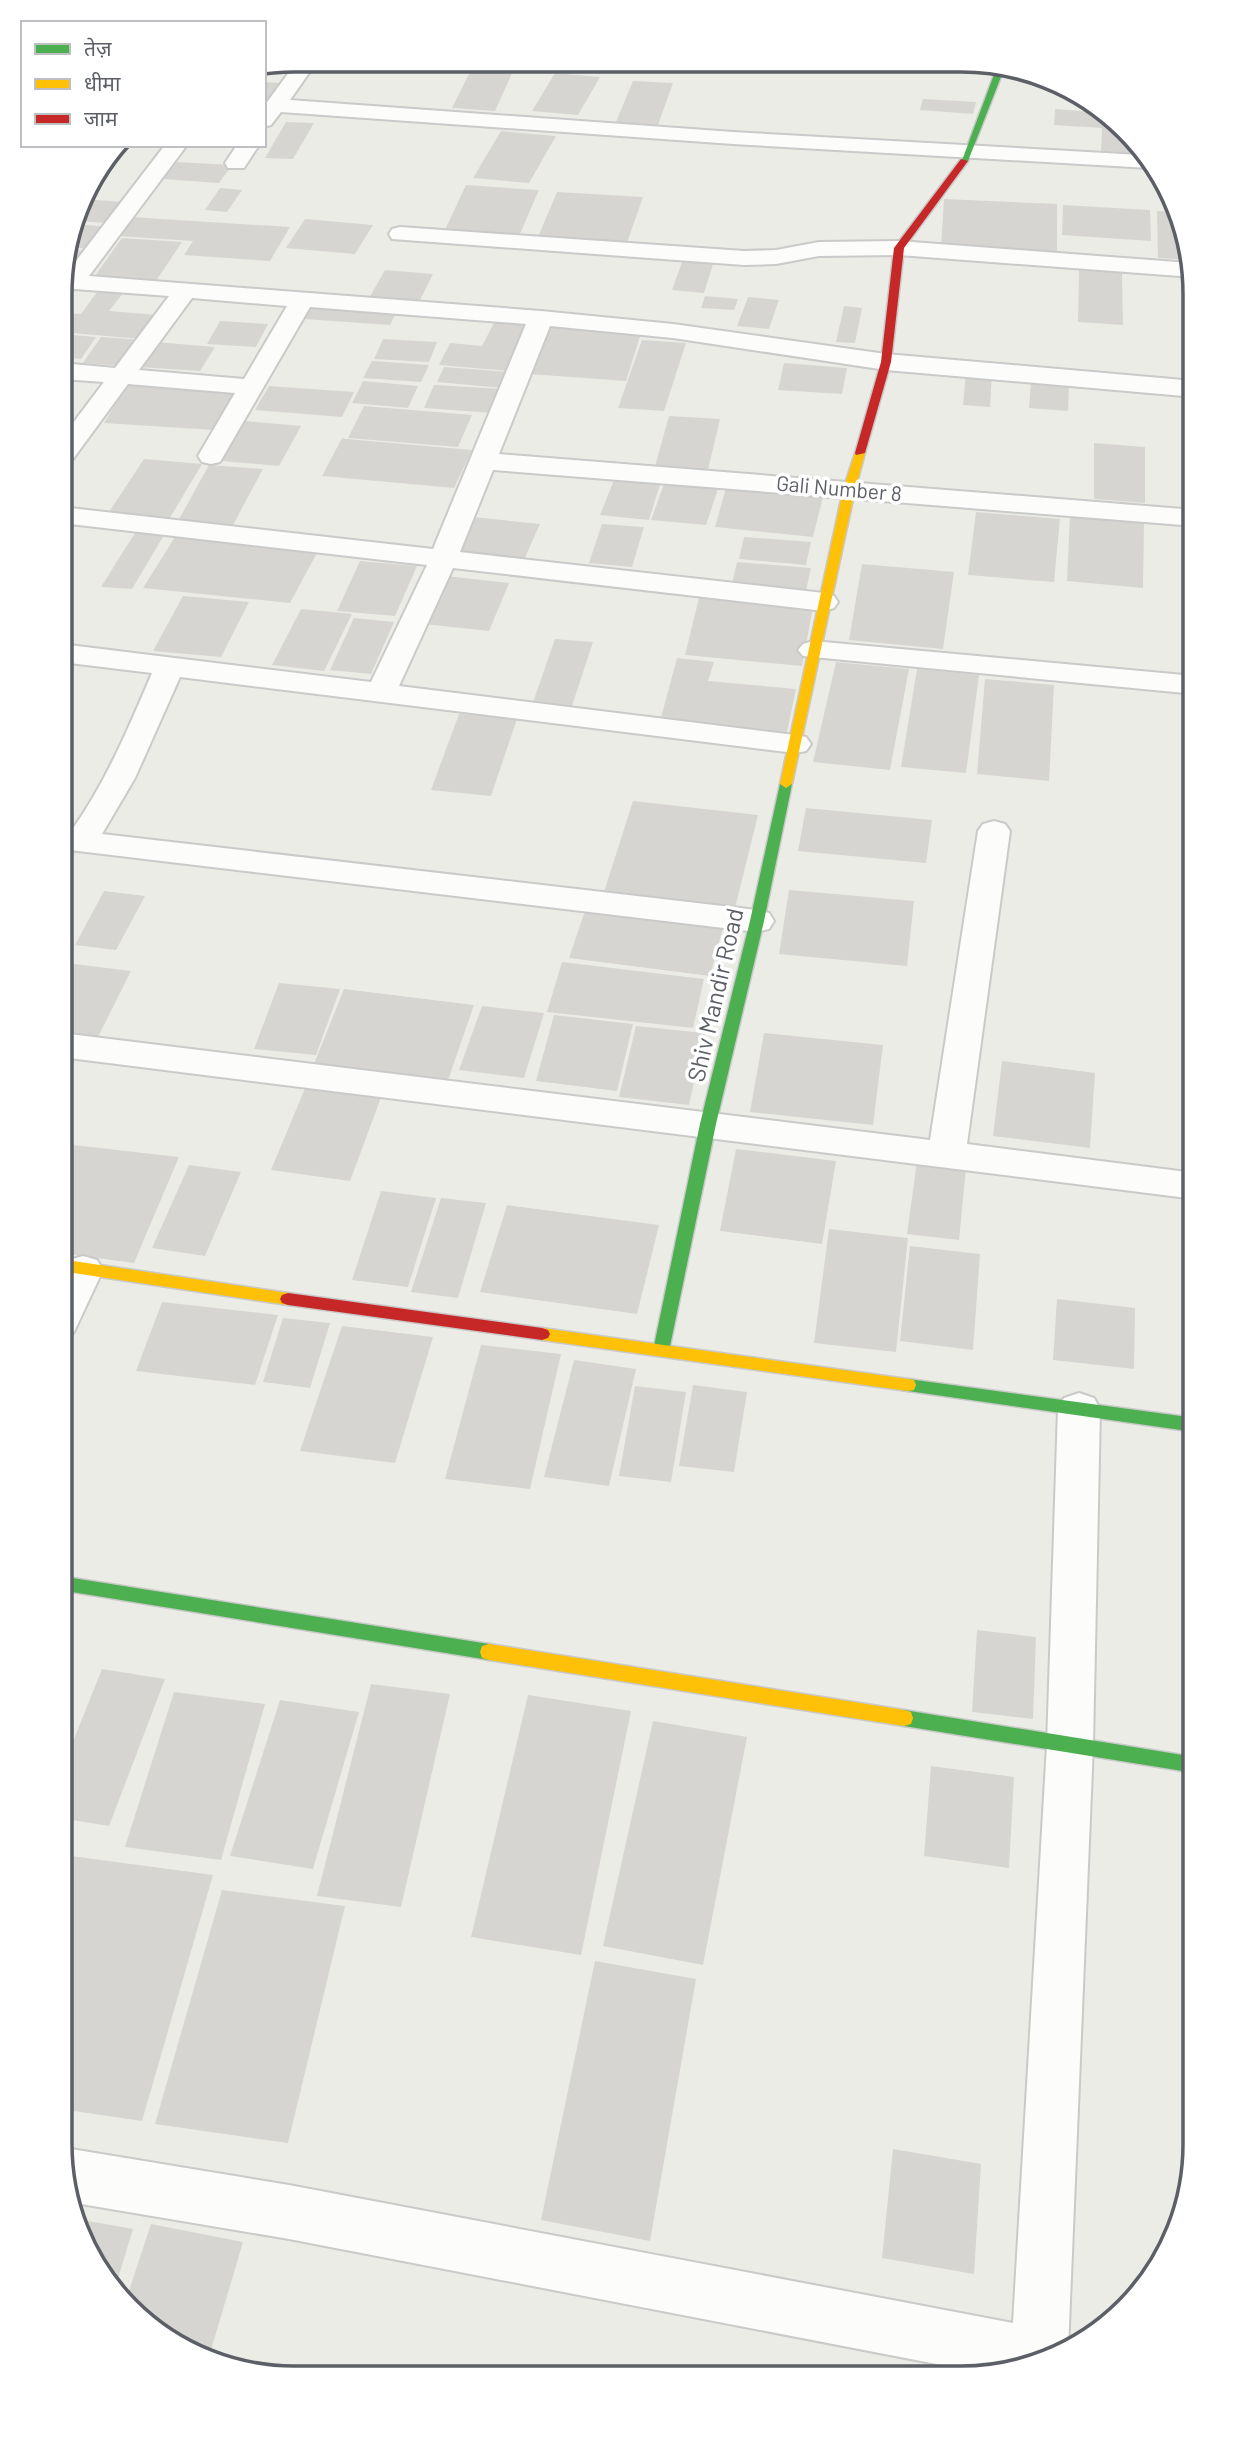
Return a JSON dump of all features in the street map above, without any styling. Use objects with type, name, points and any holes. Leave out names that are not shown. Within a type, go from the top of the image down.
[{"type":"street","points":[[270,113],[300,72]]},
{"type":"street","points":[[899,248],[969,152],[998,75]]},
{"type":"street","points":[[270,113],[1139,162]]},
{"type":"street","points":[[73,274],[174,147]]},
{"type":"street","points":[[400,234],[744,258],[776,257],[819,249],[899,248],[1181,269]]},
{"type":"street","name":"Shiv Mandir Road","points":[[661,1351],[708,1124],[757,921],[849,490],[886,362],[899,248]]},
{"type":"street","points":[[72,281],[541,318],[673,331],[886,362],[1183,388]]},
{"type":"street","points":[[72,442],[186,290]]},
{"type":"street","points":[[211,456],[303,299]]},
{"type":"street","points":[[382,692],[443,560],[541,318]]},
{"type":"street","points":[[72,372],[251,387]]},
{"type":"street","name":"Gali Number 8","points":[[483,461],[1183,517]]},
{"type":"street","points":[[72,516],[824,602]]},
{"type":"street","points":[[813,650],[1183,684]]},
{"type":"street","points":[[72,654],[795,744]]},
{"type":"street","points":[[72,839],[100,815],[130,760],[170,666]]},
{"type":"street","points":[[947,1153],[994,831]]},
{"type":"street","points":[[72,840],[757,921]]},
{"type":"street","points":[[72,1046],[1183,1184]]},
{"type":"street","points":[[72,1267],[1183,1423]]},
{"type":"street","points":[[1040,2351],[1070,1745],[1079,1409]]},
{"type":"street","points":[[72,1585],[1183,1763]]},
{"type":"street","points":[[75,2177],[289,2211],[1023,2357]]},
{"type":"building","points":[[470,72],[512,73],[495,111],[452,108]]},
{"type":"building","points":[[555,73],[600,77],[578,115],[532,111]]},
{"type":"building","points":[[633,81],[673,83],[658,125],[616,122]]},
{"type":"building","points":[[266,82],[280,83],[266,101]]},
{"type":"building","points":[[923,99],[976,102],[973,114],[920,110]]},
{"type":"building","points":[[1055,109],[1087,112],[1108,127],[1132,153],[1101,151],[1102,128],[1054,125]]},
{"type":"building","points":[[286,122],[314,123],[293,159],[265,158]]},
{"type":"building","points":[[501,131],[556,136],[529,183],[473,178]]},
{"type":"building","points":[[177,162],[232,165],[219,183],[163,179]]},
{"type":"building","points":[[466,185],[539,190],[519,236],[444,232]]},
{"type":"building","points":[[220,188],[242,190],[227,212],[205,210]]},
{"type":"building","points":[[557,192],[643,197],[627,243],[538,237]]},
{"type":"building","points":[[944,199],[1057,204],[1057,254],[941,247]]},
{"type":"building","points":[[93,200],[125,202],[110,223],[85,222]]},
{"type":"building","points":[[1063,205],[1150,210],[1151,241],[1062,235]]},
{"type":"building","points":[[1157,211],[1166,211],[1176,237],[1180,259],[1158,258]]},
{"type":"building","points":[[130,217],[290,227],[270,261],[184,255],[193,241],[117,236]]},
{"type":"building","points":[[305,219],[373,225],[355,254],[286,248]]},
{"type":"building","points":[[83,225],[110,227],[93,249],[77,248]]},
{"type":"building","points":[[122,238],[182,242],[154,284],[92,280]]},
{"type":"building","points":[[76,250],[90,251],[74,274]]},
{"type":"building","points":[[682,262],[713,264],[704,293],[672,290]]},
{"type":"building","points":[[385,270],[433,274],[418,304],[368,300]]},
{"type":"building","points":[[1079,270],[1122,273],[1123,325],[1078,322]]},
{"type":"building","points":[[98,291],[124,292],[109,311],[157,315],[140,339],[72,333],[72,314],[81,314]]},
{"type":"building","points":[[705,296],[738,299],[734,310],[701,308]]},
{"type":"building","points":[[748,297],[779,300],[769,329],[737,326]]},
{"type":"building","points":[[844,306],[862,308],[855,343],[836,342]]},
{"type":"building","points":[[311,307],[396,313],[390,325],[304,319]]},
{"type":"building","points":[[220,321],[268,324],[256,347],[207,344]]},
{"type":"building","points":[[495,321],[531,324],[509,371],[439,365],[450,343],[482,346]]},
{"type":"building","points":[[548,324],[642,330],[626,381],[529,374]]},
{"type":"building","points":[[72,335],[96,337],[81,359],[72,358]]},
{"type":"building","points":[[101,337],[142,340],[124,366],[83,363]]},
{"type":"building","points":[[383,339],[437,342],[429,362],[374,359]]},
{"type":"building","points":[[642,340],[686,343],[664,411],[618,408]]},
{"type":"building","points":[[155,342],[215,347],[200,371],[139,367]]},
{"type":"building","points":[[372,361],[429,365],[421,382],[363,378]]},
{"type":"building","points":[[784,363],[847,368],[842,394],[778,390]]},
{"type":"building","points":[[444,367],[509,372],[503,388],[437,382]]},
{"type":"building","points":[[966,372],[992,374],[990,407],[963,405]]},
{"type":"building","points":[[363,381],[418,386],[408,408],[352,403]]},
{"type":"building","points":[[1031,382],[1069,384],[1068,411],[1029,408]]},
{"type":"building","points":[[128,384],[234,391],[213,430],[104,423]]},
{"type":"building","points":[[434,385],[503,389],[494,413],[424,408]]},
{"type":"building","points":[[269,386],[354,392],[342,417],[255,410]]},
{"type":"building","points":[[364,406],[472,415],[458,447],[348,438]]},
{"type":"building","points":[[669,416],[720,419],[707,474],[654,470]]},
{"type":"building","points":[[245,421],[301,426],[279,466],[221,461]]},
{"type":"building","points":[[342,438],[472,450],[454,488],[322,476]]},
{"type":"building","points":[[1094,443],[1145,447],[1145,503],[1094,499]]},
{"type":"building","points":[[144,459],[202,464],[168,521],[107,515]]},
{"type":"building","points":[[209,465],[263,469],[233,525],[178,521]]},
{"type":"building","points":[[614,480],[660,484],[649,520],[600,515]]},
{"type":"building","points":[[664,484],[718,489],[706,525],[651,520]]},
{"type":"building","points":[[726,488],[823,497],[813,537],[715,527]]},
{"type":"building","points":[[976,512],[1060,519],[1054,582],[968,575]]},
{"type":"building","points":[[1070,515],[1144,521],[1143,588],[1067,581]]},
{"type":"building","points":[[473,517],[540,524],[522,564],[453,556]]},
{"type":"building","points":[[602,524],[644,527],[632,567],[589,563]]},
{"type":"building","points":[[135,533],[164,535],[132,589],[101,587]]},
{"type":"building","points":[[175,537],[318,551],[290,603],[143,588]]},
{"type":"building","points":[[744,537],[811,542],[806,565],[739,559]]},
{"type":"building","points":[[360,561],[417,566],[395,616],[337,611]]},
{"type":"building","points":[[737,562],[811,568],[805,595],[731,588]]},
{"type":"building","points":[[862,564],[954,572],[943,649],[849,640]]},
{"type":"building","points":[[446,576],[509,583],[489,631],[424,624]]},
{"type":"building","points":[[183,596],[249,602],[221,657],[153,651]]},
{"type":"building","points":[[699,598],[813,607],[802,666],[685,655]]},
{"type":"building","points":[[301,609],[352,614],[324,671],[272,665]]},
{"type":"building","points":[[354,618],[394,622],[371,674],[330,670]]},
{"type":"building","points":[[555,639],[593,642],[571,709],[532,705]]},
{"type":"building","points":[[677,658],[714,662],[708,681],[796,689],[786,737],[659,725]]},
{"type":"building","points":[[836,662],[909,669],[890,770],[813,762]]},
{"type":"building","points":[[917,669],[979,675],[966,773],[901,767]]},
{"type":"building","points":[[985,679],[1054,685],[1049,781],[977,774]]},
{"type":"building","points":[[459,714],[517,719],[491,796],[431,790]]},
{"type":"building","points":[[633,801],[758,815],[735,908],[604,892]]},
{"type":"building","points":[[806,808],[932,820],[926,863],[798,851]]},
{"type":"building","points":[[789,890],[914,901],[907,966],[779,954]]},
{"type":"building","points":[[104,891],[145,896],[116,950],[75,945]]},
{"type":"building","points":[[585,911],[723,928],[710,976],[569,958]]},
{"type":"building","points":[[562,962],[704,979],[693,1028],[547,1012]]},
{"type":"building","points":[[74,964],[131,971],[97,1039],[72,1036]]},
{"type":"building","points":[[279,983],[340,989],[316,1055],[254,1049]]},
{"type":"building","points":[[344,989],[474,1005],[448,1080],[314,1064]]},
{"type":"building","points":[[482,1006],[544,1013],[524,1078],[459,1070]]},
{"type":"building","points":[[554,1015],[633,1024],[617,1091],[536,1081]]},
{"type":"building","points":[[636,1026],[705,1033],[689,1105],[619,1097]]},
{"type":"building","points":[[764,1033],[883,1045],[873,1125],[750,1112]]},
{"type":"building","points":[[1002,1061],[1095,1073],[1090,1148],[993,1136]]},
{"type":"building","points":[[306,1086],[382,1095],[350,1181],[271,1170]]},
{"type":"building","points":[[73,1145],[179,1157],[134,1263],[72,1255]]},
{"type":"building","points":[[736,1149],[836,1161],[822,1244],[720,1231]]},
{"type":"building","points":[[917,1161],[966,1168],[959,1240],[907,1234]]},
{"type":"building","points":[[189,1165],[241,1172],[205,1256],[152,1248]]},
{"type":"building","points":[[381,1191],[436,1198],[408,1287],[352,1280]]},
{"type":"building","points":[[441,1198],[486,1203],[458,1298],[411,1292]]},
{"type":"building","points":[[507,1205],[659,1225],[637,1314],[480,1292]]},
{"type":"building","points":[[829,1229],[908,1238],[896,1352],[814,1343]]},
{"type":"building","points":[[910,1246],[980,1254],[973,1350],[900,1341]]},
{"type":"building","points":[[1057,1299],[1135,1308],[1134,1369],[1053,1360]]},
{"type":"building","points":[[162,1302],[278,1315],[255,1385],[136,1371]]},
{"type":"building","points":[[283,1318],[330,1323],[310,1388],[263,1382]]},
{"type":"building","points":[[342,1326],[433,1337],[395,1463],[300,1451]]},
{"type":"building","points":[[481,1345],[561,1354],[530,1489],[445,1479]]},
{"type":"building","points":[[574,1360],[636,1369],[609,1486],[544,1477]]},
{"type":"building","points":[[693,1385],[747,1392],[734,1472],[679,1466]]},
{"type":"building","points":[[635,1386],[686,1392],[671,1482],[619,1476]]},
{"type":"building","points":[[977,1630],[1036,1637],[1033,1719],[972,1712]]},
{"type":"building","points":[[102,1669],[165,1679],[109,1826],[72,1820],[72,1744]]},
{"type":"building","points":[[371,1684],[450,1694],[401,1907],[317,1896]]},
{"type":"building","points":[[174,1692],[265,1704],[221,1860],[125,1847]]},
{"type":"building","points":[[528,1695],[631,1711],[581,1955],[471,1937]]},
{"type":"building","points":[[280,1700],[359,1712],[313,1869],[230,1856]]},
{"type":"building","points":[[653,1721],[747,1737],[703,1965],[603,1946]]},
{"type":"building","points":[[931,1766],[1014,1777],[1009,1868],[924,1856]]},
{"type":"building","points":[[72,1856],[213,1875],[142,2121],[72,2111]]},
{"type":"building","points":[[222,1890],[345,1906],[288,2143],[155,2124]]},
{"type":"building","points":[[595,1961],[696,1979],[650,2241],[541,2220]]},
{"type":"building","points":[[893,2149],[981,2164],[974,2274],[882,2258]]},
{"type":"building","points":[[86,2221],[133,2229],[118,2279],[95,2242]]},
{"type":"building","points":[[151,2224],[243,2242],[211,2349],[171,2329],[128,2292]]},
{"type":"traffic: fast","points":[[964,161],[998,75]]},
{"type":"traffic: fast","points":[[661,1351],[708,1124],[757,921],[786,784]]},
{"type":"traffic: fast","points":[[908,1385],[1183,1423]]},
{"type":"traffic: fast","points":[[72,1585],[489,1652]]},
{"type":"traffic: fast","points":[[904,1718],[1183,1763]]},
{"type":"traffic: slow","points":[[786,784],[849,490],[860,453]]},
{"type":"traffic: slow","points":[[72,1267],[288,1299]]},
{"type":"traffic: slow","points":[[542,1334],[908,1385]]},
{"type":"traffic: slow","points":[[489,1652],[904,1718]]},
{"type":"traffic: jam","points":[[860,453],[886,362],[899,248],[964,161]]},
{"type":"traffic: jam","points":[[288,1299],[542,1334]]}]
